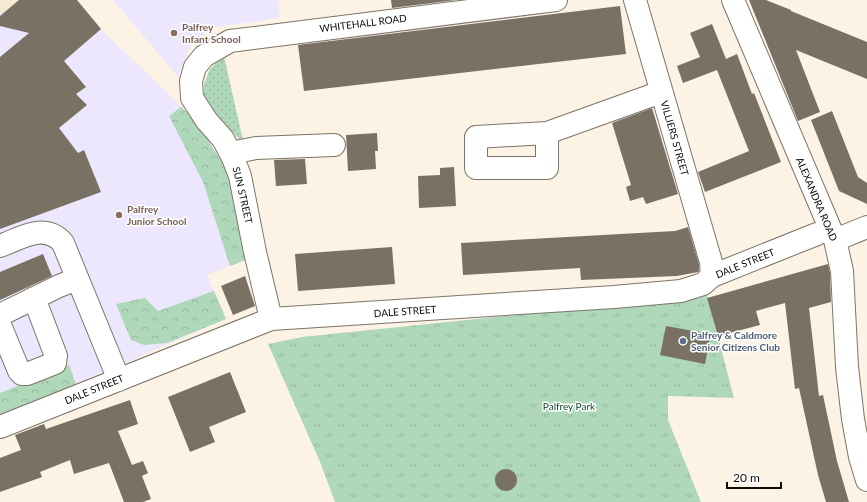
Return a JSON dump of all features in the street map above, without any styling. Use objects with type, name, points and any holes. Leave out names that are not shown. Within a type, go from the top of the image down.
[{"type":"street","name":"WHITEHALL ROAD","points":[[191,81],[195,67],[204,56],[230,41],[556,0]]},
{"type":"street","name":"VILLIERS STREET","points":[[635,0],[711,262],[712,276]]},
{"type":"street","name":"ALEXANDRA ROAD","points":[[733,0],[826,237],[842,272],[847,367],[853,419],[860,457],[867,480]]},
{"type":"street","name":"SUN STREET","points":[[191,81],[192,98],[207,120],[223,139],[240,176],[255,252],[271,319]]},
{"type":"street","points":[[547,133],[661,92]]},
{"type":"street","points":[[231,154],[256,148],[334,145]]},
{"type":"street","name":"DALE STREET","points":[[0,427],[271,319],[614,297],[681,290],[703,284],[712,276],[826,237],[867,227]]},
{"type":"street","points":[[0,246],[33,234],[47,233],[58,238],[63,243],[118,380]]},
{"type":"street","points":[[0,315],[59,286],[77,279]]},
{"type":"street","points":[[0,325],[19,371],[22,374],[27,374],[55,363],[56,356],[34,298]]},
{"type":"shaded area","points":[[0,0],[19,0],[14,18],[0,13]]},
{"type":"shaded area","name":"Palfrey Junior School","points":[[19,0],[77,0],[101,29],[196,121],[248,259],[207,275],[226,319],[76,384],[0,414],[0,13],[13,18]]},
{"type":"shaded area","name":"Palfrey Infant School","points":[[113,0],[278,0],[280,18],[216,27],[196,39],[187,53],[178,77]]},
{"type":"green space","points":[[224,56],[244,145],[204,99],[204,84],[210,69]]},
{"type":"green space","points":[[181,107],[196,121],[228,172],[248,259],[230,266],[203,182],[169,116]]},
{"type":"green space","points":[[214,291],[226,319],[167,343],[144,345],[131,340],[116,304],[145,298],[158,311]]},
{"type":"green space","name":"Palfrey Park","points":[[707,295],[734,398],[668,396],[668,420],[701,502],[335,502],[320,462],[268,344],[302,337]]},
{"type":"green space","points":[[69,365],[76,384],[0,414],[0,393]]},
{"type":"building","points":[[19,0],[77,0],[101,29],[64,61],[86,87],[76,94],[87,105],[59,128],[78,153],[84,150],[101,192],[0,229],[0,57],[29,33],[0,26],[0,16]]},
{"type":"building","points":[[391,0],[456,0],[392,8]]},
{"type":"building","points":[[749,0],[766,0],[867,42],[867,79],[796,50],[820,112],[798,121]]},
{"type":"building","points":[[620,6],[626,54],[304,91],[298,45]]},
{"type":"building","points":[[712,24],[726,59],[737,54],[752,94],[754,93],[781,162],[705,192],[698,172],[749,151],[717,70],[683,83],[677,66],[700,57],[690,33]]},
{"type":"building","points":[[652,108],[678,194],[646,204],[643,197],[630,201],[626,187],[631,185],[612,123]]},
{"type":"building","points":[[832,111],[858,177],[867,183],[867,204],[839,191],[811,120]]},
{"type":"building","points":[[377,133],[378,151],[375,151],[376,169],[348,171],[346,135]]},
{"type":"building","points":[[305,159],[307,184],[276,186],[274,160]]},
{"type":"building","points":[[454,167],[456,206],[419,208],[418,176],[440,175],[440,168]]},
{"type":"building","points":[[688,227],[699,264],[698,272],[677,276],[581,280],[580,268],[463,275],[461,243],[675,231]]},
{"type":"building","points":[[392,247],[395,284],[298,291],[295,254]]},
{"type":"building","points":[[43,254],[52,276],[0,300],[0,272]]},
{"type":"building","points":[[828,264],[830,273],[831,302],[809,308],[819,396],[823,395],[837,461],[849,502],[826,502],[818,475],[799,388],[795,389],[785,303],[756,311],[760,325],[718,336],[707,298]]},
{"type":"building","points":[[245,276],[255,306],[233,315],[221,286]]},
{"type":"building","name":"Palfrey & Caldmore Senior Citizens Club","points":[[666,326],[711,334],[705,364],[660,355]]},
{"type":"building","points":[[230,372],[246,412],[209,427],[215,442],[190,452],[168,397]]},
{"type":"building","points":[[130,400],[138,424],[118,431],[132,465],[143,461],[148,473],[142,476],[151,499],[143,502],[124,502],[109,463],[74,474],[70,460],[40,472],[42,477],[0,492],[0,458],[21,450],[15,435],[44,424],[46,429]]},
{"type":"building","points":[[506,469],[514,472],[517,480],[514,488],[506,491],[498,488],[495,480],[498,472]]},
{"type":"place","name":"Palfrey Infant School","points":[[174,33]]},
{"type":"place","name":"Palfrey Junior School","points":[[119,215]]},
{"type":"place","name":"Palfrey & Caldmore Senior Citizens Club","points":[[683,341]]}]
